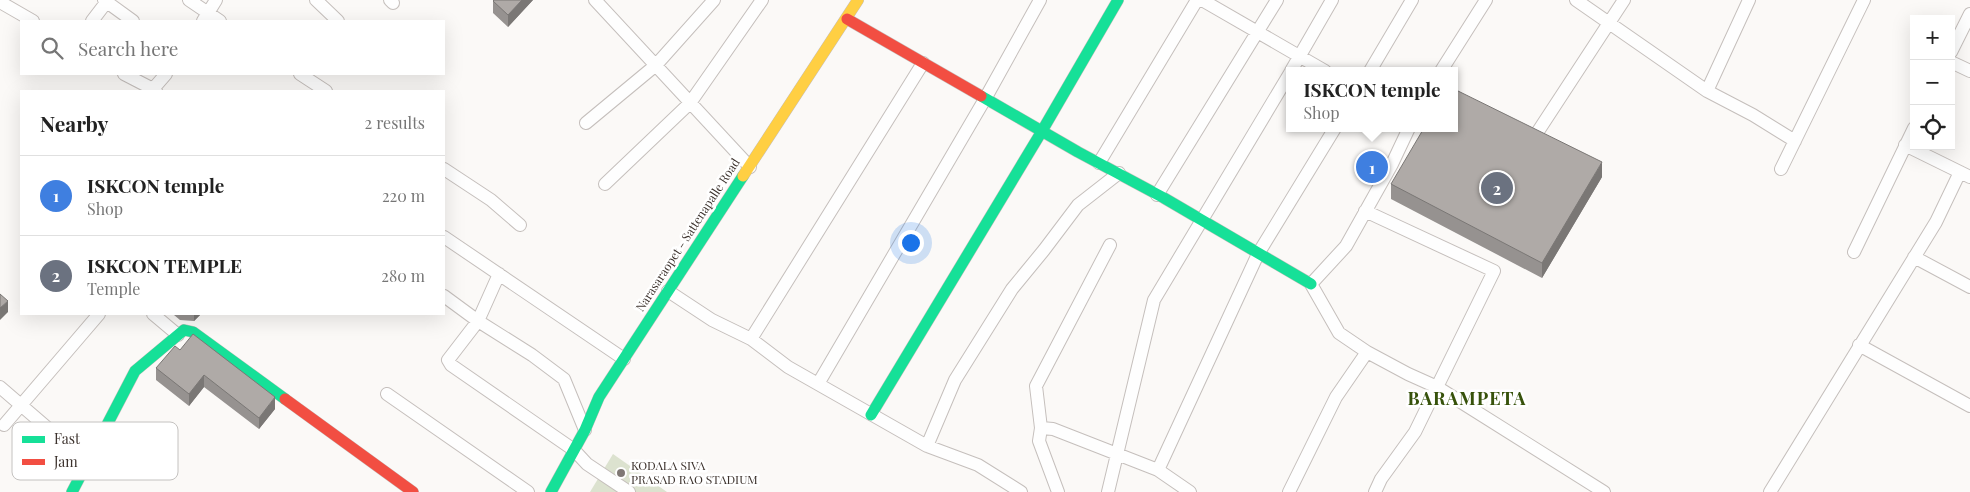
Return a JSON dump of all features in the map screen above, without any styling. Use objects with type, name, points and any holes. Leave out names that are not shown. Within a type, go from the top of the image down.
[{"type":"street","points":[[189,0],[206,17],[216,0]]},
{"type":"street","points":[[316,0],[337,20]]},
{"type":"street","points":[[595,0],[750,167]]},
{"type":"street","points":[[586,123],[656,65],[714,0]]},
{"type":"street","points":[[605,184],[690,103],[762,0]]},
{"type":"street","name":"Narasaraopet - Sattenapalle Road","points":[[552,492],[585,430],[599,397],[847,20],[858,0]]},
{"type":"street","points":[[818,384],[985,99],[1040,0]]},
{"type":"street","points":[[871,416],[1042,131],[1118,0]]},
{"type":"street","points":[[1099,163],[1197,0]]},
{"type":"street","points":[[1202,0],[1318,67]]},
{"type":"street","points":[[1157,195],[1277,0]]},
{"type":"street","points":[[1293,67],[1332,0]]},
{"type":"street","points":[[1372,67],[1412,0]]},
{"type":"street","points":[[1444,67],[1486,0]]},
{"type":"street","points":[[1576,0],[1707,92],[1753,115],[1795,141]]},
{"type":"street","points":[[1535,136],[1624,0]]},
{"type":"street","points":[[1707,92],[1749,0]]},
{"type":"street","points":[[1781,169],[1864,0]]},
{"type":"street","points":[[93,20],[106,1],[131,20]]},
{"type":"street","points":[[0,2],[31,20]]},
{"type":"street","points":[[1955,44],[1970,14]]},
{"type":"street","points":[[847,20],[1119,173],[1311,284],[1339,333],[1367,352],[1437,387],[1604,492]]},
{"type":"street","points":[[751,339],[923,63]]},
{"type":"street","points":[[1955,64],[1970,71]]},
{"type":"street","points":[[126,75],[154,90],[165,75]]},
{"type":"street","points":[[302,75],[324,90]]},
{"type":"street","points":[[1108,492],[1154,300],[1286,79]]},
{"type":"street","points":[[1158,470],[1258,254],[1333,132]]},
{"type":"street","points":[[1311,284],[1346,246],[1392,164],[1407,132]]},
{"type":"street","points":[[1854,252],[1910,136]]},
{"type":"street","points":[[1770,492],[1965,174],[1906,145]]},
{"type":"street","points":[[445,170],[491,200],[520,225]]},
{"type":"street","points":[[927,446],[955,380],[1012,288],[1078,205],[1119,173]]},
{"type":"street","points":[[1365,211],[1494,271],[1415,432],[1381,479],[1375,492]]},
{"type":"street","points":[[445,238],[624,359]]},
{"type":"street","points":[[1058,492],[1039,441],[1041,428],[1036,386],[1110,246]]},
{"type":"street","points":[[1914,258],[1970,287]]},
{"type":"street","points":[[499,274],[478,321],[448,360],[451,365],[574,450],[587,464],[630,492]]},
{"type":"street","points":[[668,291],[712,320],[751,339],[788,367],[871,416],[927,446],[978,465],[1022,492]]},
{"type":"street","points":[[445,297],[478,321],[532,355],[564,379],[585,430]]},
{"type":"street","points":[[4,425],[98,315]]},
{"type":"street","points":[[154,315],[178,335]]},
{"type":"street","points":[[108,422],[135,371],[184,330],[193,332],[413,492]]},
{"type":"street","points":[[1859,346],[1970,406]]},
{"type":"street","points":[[1289,492],[1336,397],[1367,352]]},
{"type":"street","points":[[0,387],[41,422]]},
{"type":"street","points":[[387,394],[528,492]]},
{"type":"street","points":[[1041,428],[1053,429],[1158,470],[1190,492]]},
{"type":"street","points":[[72,492],[78,480]]},
{"type":"green space","name":"KODALA SIVA PRASAD RAO STADIUM","points":[[613,454],[667,492],[590,492]]},
{"type":"building","points":[[494,0],[522,0],[508,15]]},
{"type":"building","points":[[1458,91],[1602,162],[1542,263],[1391,184],[1422,132],[1458,132]]},
{"type":"building","points":[[0,294],[8,301],[0,308]]},
{"type":"building","points":[[193,334],[275,397],[259,418],[204,375],[189,394],[156,368],[175,346],[180,350]]},
{"type":"traffic: fast","points":[[871,415],[1042,131],[1118,0]]},
{"type":"traffic: fast","points":[[981,96],[1078,152],[1164,198],[1311,284]]},
{"type":"traffic: fast","points":[[551,492],[585,430],[599,397],[743,176]]},
{"type":"traffic: fast","points":[[108,422],[135,371],[184,330],[193,332],[285,399]]},
{"type":"traffic: fast","points":[[72,492],[78,480]]},
{"type":"traffic: slow","points":[[743,176],[858,0]]},
{"type":"traffic: jam","points":[[847,19],[981,96]]},
{"type":"traffic: jam","points":[[285,399],[413,492]]},
{"type":"place","name":"ISKCON temple","points":[[1372,167]]},
{"type":"place","name":"ISKCON TEMPLE","points":[[1497,188]]},
{"type":"place","name":"KODALA SIVA PRASAD RAO STADIUM","points":[[621,473]]},
{"type":"district","name":"BARAMPETA","points":[[1467,399]]}]
